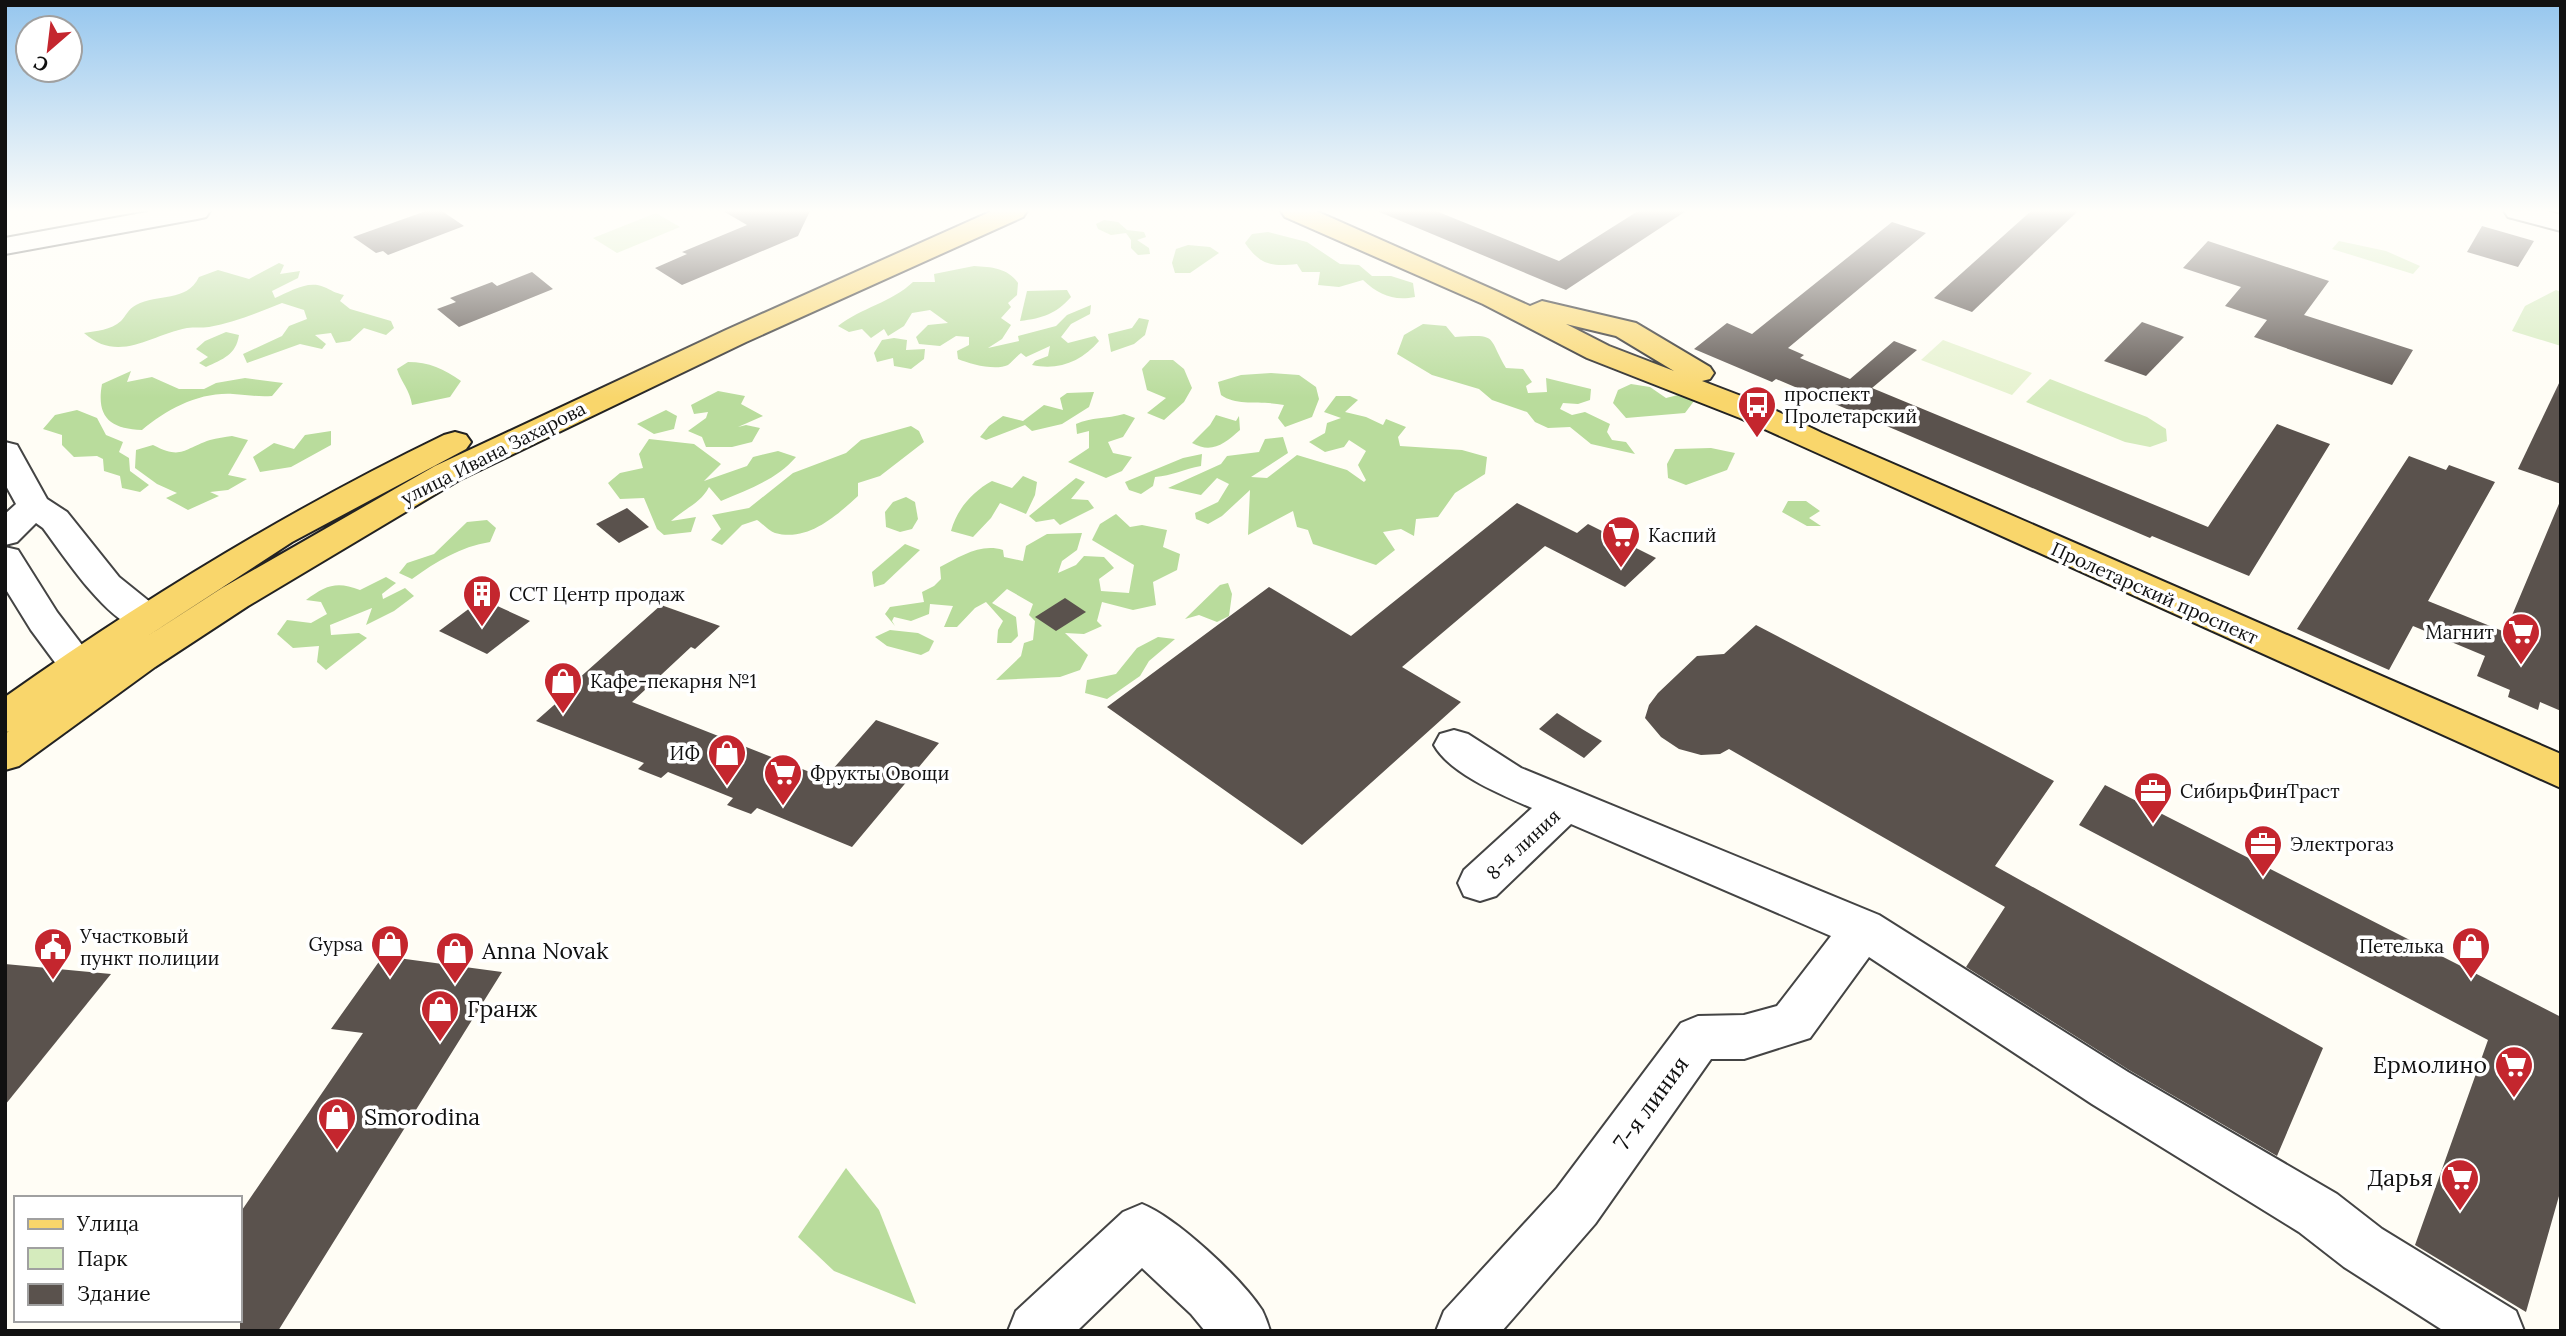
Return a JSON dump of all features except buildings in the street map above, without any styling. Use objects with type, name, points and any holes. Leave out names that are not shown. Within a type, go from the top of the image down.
[{"type":"main road","name":"улица Ивана Захарова","points":[[5,718],[147,619],[265,543],[420,458],[829,273]]},
{"type":"main road","name":"улица Ивана Захарова","points":[[5,755],[141,658],[235,597],[447,473],[736,335],[874,273]]},
{"type":"main road","name":"Пролетарский проспект","points":[[1437,273],[1503,302],[1590,348],[1751,411],[2561,772]]},
{"type":"main road","name":"Пролетарский проспект","points":[[1503,302],[1603,322],[1637,334],[1707,378],[1751,411]]},
{"type":"main road","points":[[1603,322],[1583,328],[1577,338],[1590,348],[1613,355],[1633,350],[1638,340],[1637,334]]},
{"type":"main road","points":[[79,666],[106,667],[141,658],[148,637],[147,619]]},
{"type":"street","points":[[5,452],[33,506],[55,520],[106,586],[147,619]]},
{"type":"street","points":[[5,534],[33,506]]},
{"type":"street","points":[[5,558],[44,621],[79,666]]},
{"type":"street","points":[[1454,745],[1506,779],[1863,929],[2110,1088],[2318,1213],[2363,1248],[2496,1331]]},
{"type":"street","name":"8-я линия","points":[[1480,883],[1529,835],[1566,804]]},
{"type":"street","name":"7-я линия","points":[[1464,1331],[1576,1206],[1698,1038],[1744,1037],[1793,1023],[1863,929]]},
{"type":"street","points":[[1036,1331],[1142,1231],[1211,1294],[1242,1331]]},
{"type":"green space","points":[[209,273],[230,273],[249,279],[260,273],[299,273],[298,278],[272,291],[275,298],[299,288],[318,285],[344,295],[340,301],[350,309],[391,321],[394,328],[386,335],[364,328],[350,341],[336,343],[331,333],[315,335],[326,344],[322,349],[300,344],[247,363],[243,354],[282,336],[289,326],[307,319],[304,310],[282,303],[228,323],[173,331],[122,347],[97,342],[84,333],[113,326],[144,301],[187,291],[199,277]]},
{"type":"green space","points":[[1008,273],[1018,283],[1017,295],[1008,303],[1011,307],[1001,318],[1011,325],[1002,339],[988,348],[1019,341],[1018,336],[1056,326],[1067,315],[1091,305],[1090,314],[1071,324],[1061,337],[1068,343],[1095,336],[1099,341],[1085,354],[1061,365],[1032,365],[1048,356],[1050,346],[1026,357],[1021,353],[1003,367],[990,367],[958,359],[957,351],[969,345],[969,337],[956,336],[940,346],[919,344],[916,337],[928,325],[948,323],[930,310],[912,313],[904,326],[888,336],[884,329],[871,338],[862,329],[849,332],[838,326],[896,295],[913,282],[935,282],[934,274]]},
{"type":"green space","points":[[1320,273],[1391,276],[1413,283],[1415,297],[1387,296],[1363,280],[1339,287],[1318,285]]},
{"type":"green space","points":[[1067,290],[1071,297],[1054,311],[1042,317],[1020,321],[1027,291]]},
{"type":"green space","points":[[2556,290],[2561,292],[2561,346],[2512,331],[2525,306]]},
{"type":"green space","points":[[1139,318],[1149,320],[1145,335],[1134,344],[1111,352],[1108,334],[1132,328]]},
{"type":"green space","points":[[1423,324],[1446,326],[1455,337],[1479,336],[1490,339],[1506,368],[1523,369],[1532,382],[1526,386],[1528,393],[1547,392],[1546,378],[1591,389],[1590,400],[1578,404],[1563,403],[1560,409],[1572,415],[1585,412],[1610,424],[1607,432],[1612,440],[1626,442],[1635,454],[1591,444],[1570,427],[1548,428],[1535,422],[1527,412],[1492,400],[1479,389],[1432,375],[1397,354],[1404,335]]},
{"type":"green space","points":[[226,332],[239,335],[232,352],[206,367],[199,363],[208,357],[196,349],[205,341]]},
{"type":"green space","points":[[882,340],[907,340],[906,350],[925,349],[924,359],[911,369],[894,366],[893,358],[877,362],[874,353]]},
{"type":"green space","points":[[1943,340],[2032,373],[2012,395],[1921,360]]},
{"type":"green space","points":[[1150,360],[1173,360],[1184,369],[1192,388],[1184,402],[1164,420],[1147,413],[1166,398],[1147,390],[1142,369]]},
{"type":"green space","points":[[408,362],[436,367],[461,381],[450,397],[412,405],[397,369]]},
{"type":"green space","points":[[131,371],[127,382],[152,377],[179,389],[204,389],[216,383],[245,378],[283,383],[272,396],[220,394],[184,403],[142,430],[114,424],[108,419],[101,405],[102,384]]},
{"type":"green space","points":[[1241,375],[1299,375],[1316,387],[1319,399],[1312,417],[1285,427],[1278,418],[1284,405],[1235,401],[1221,395],[1218,382]]},
{"type":"green space","points":[[2050,379],[2147,417],[2166,429],[2167,441],[2150,447],[2125,442],[2026,402]]},
{"type":"green space","points":[[1631,384],[1650,387],[1666,398],[1678,395],[1694,401],[1685,413],[1626,418],[1613,403],[1618,390]]},
{"type":"green space","points":[[718,391],[745,396],[741,404],[763,416],[738,427],[746,425],[760,428],[752,442],[732,447],[706,447],[702,437],[688,431],[706,418],[708,412],[694,414],[691,405]]},
{"type":"green space","points":[[1094,392],[1089,407],[1062,424],[1032,431],[1025,425],[986,440],[980,437],[1003,416],[1023,421],[1044,405],[1063,410],[1060,398],[1067,393]]},
{"type":"green space","points":[[1336,396],[1350,396],[1358,400],[1345,412],[1383,425],[1386,419],[1406,427],[1398,437],[1400,446],[1462,450],[1487,457],[1485,474],[1455,493],[1438,517],[1416,519],[1414,536],[1401,529],[1383,532],[1395,550],[1376,565],[1313,544],[1308,530],[1297,527],[1293,511],[1248,535],[1250,490],[1222,516],[1208,524],[1196,519],[1195,513],[1218,502],[1229,484],[1217,478],[1201,495],[1168,488],[1221,464],[1227,456],[1259,452],[1265,439],[1283,437],[1288,453],[1251,477],[1267,478],[1297,455],[1347,470],[1364,482],[1366,480],[1358,465],[1366,451],[1349,440],[1344,447],[1325,452],[1309,442],[1325,433],[1327,423],[1341,418],[1324,412]]},
{"type":"green space","points":[[77,410],[97,418],[106,435],[123,442],[119,452],[129,458],[130,471],[149,485],[140,492],[122,488],[120,476],[104,471],[103,459],[97,456],[74,457],[62,445],[62,435],[43,429],[55,415]]},
{"type":"green space","points":[[666,410],[677,416],[674,429],[654,434],[637,424]]},
{"type":"green space","points":[[1124,414],[1135,418],[1123,437],[1108,442],[1113,453],[1132,457],[1122,471],[1106,478],[1068,462],[1089,448],[1089,431],[1077,434],[1076,424]]},
{"type":"green space","points":[[1216,415],[1236,421],[1239,416],[1240,430],[1218,446],[1206,448],[1192,443],[1210,425]]},
{"type":"green space","points":[[911,426],[919,431],[924,442],[880,476],[858,483],[858,496],[821,525],[810,531],[787,535],[773,532],[757,520],[742,525],[722,545],[711,540],[721,529],[712,515],[749,508],[793,473],[846,453],[861,440]]},
{"type":"green space","points":[[331,431],[331,445],[291,467],[260,472],[253,457],[274,443],[294,449],[305,435]]},
{"type":"green space","points":[[232,436],[248,440],[228,475],[247,479],[228,490],[210,492],[219,496],[188,510],[166,498],[177,493],[157,484],[135,468],[136,450],[153,445],[170,452],[182,452],[210,440]]},
{"type":"green space","points":[[649,439],[694,444],[721,464],[704,481],[747,466],[753,457],[778,451],[796,457],[771,478],[721,501],[709,487],[697,502],[671,521],[696,517],[691,532],[664,535],[657,529],[644,498],[620,499],[608,483],[620,473],[643,468],[639,454]]},
{"type":"green space","points":[[1711,448],[1735,453],[1727,470],[1686,485],[1668,478],[1667,464],[1675,449]]},
{"type":"green space","points":[[1202,454],[1201,466],[1155,477],[1153,486],[1141,494],[1129,490],[1125,482],[1183,458]]},
{"type":"green space","points":[[1023,476],[1037,482],[1035,495],[1026,514],[1000,503],[991,518],[973,537],[951,531],[961,508],[978,490],[992,481],[1012,488]]},
{"type":"green space","points":[[1076,478],[1085,482],[1071,499],[1088,500],[1094,508],[1060,525],[1054,519],[1036,522],[1029,516]]},
{"type":"green space","points":[[906,497],[915,502],[918,519],[912,529],[900,532],[886,527],[885,512],[893,502]]},
{"type":"green space","points":[[1788,501],[1806,501],[1820,511],[1809,518],[1821,526],[1807,526],[1782,512]]},
{"type":"green space","points":[[1116,514],[1130,527],[1142,525],[1167,530],[1163,547],[1180,554],[1177,570],[1153,582],[1156,605],[1133,610],[1102,602],[1097,621],[1102,626],[1084,634],[1065,633],[1088,655],[1080,670],[1060,677],[996,680],[1021,656],[1024,643],[1033,640],[1035,621],[1029,615],[1033,604],[1007,589],[992,603],[1016,617],[1018,636],[1011,643],[997,643],[998,630],[1003,621],[986,602],[975,608],[957,627],[944,627],[953,606],[930,604],[929,614],[911,621],[894,617],[892,621],[895,626],[885,614],[890,607],[924,602],[922,592],[941,579],[940,567],[963,555],[995,548],[1003,550],[1004,557],[1023,561],[1026,546],[1047,534],[1082,533],[1077,550],[1062,561],[1058,573],[1076,565],[1084,556],[1104,557],[1114,568],[1099,579],[1101,591],[1129,593],[1134,565],[1092,540],[1100,524]]},
{"type":"green space","points":[[487,520],[496,528],[490,542],[449,556],[412,579],[399,573],[407,563],[434,554],[467,522]]},
{"type":"green space","points":[[905,544],[920,550],[884,584],[874,587],[872,572]]},
{"type":"green space","points":[[386,577],[396,583],[382,594],[383,599],[405,588],[414,596],[394,611],[366,625],[372,608],[330,625],[331,635],[359,633],[367,638],[326,670],[317,662],[319,646],[293,648],[277,634],[287,620],[311,623],[327,614],[321,602],[306,600],[320,591],[338,585],[360,590]]},
{"type":"green space","points":[[1228,583],[1232,594],[1229,616],[1217,622],[1199,615],[1185,619],[1220,585]]},
{"type":"green space","points":[[890,630],[918,633],[934,641],[929,651],[921,655],[887,646],[875,637]]},
{"type":"green space","points":[[1158,637],[1175,639],[1149,661],[1140,676],[1107,699],[1085,693],[1087,680],[1116,674],[1137,648]]},
{"type":"green space","points":[[846,1168],[879,1210],[916,1304],[834,1271],[798,1237]]},
{"type":"place","name":"проспект Пролетарский","points":[[1757,439]]},
{"type":"place","name":"Каспий","points":[[1621,569]]},
{"type":"place","name":"CCТ Центр продаж","points":[[482,628]]},
{"type":"place","name":"Магнит","points":[[2521,666]]},
{"type":"place","name":"Кафе-пекарня №1","points":[[563,715]]},
{"type":"place","name":"ИФ","points":[[727,787]]},
{"type":"place","name":"Фрукты Овощи","points":[[783,807]]},
{"type":"place","name":"СибирьФинТраст","points":[[2153,825]]},
{"type":"place","name":"Электрогаз","points":[[2263,878]]},
{"type":"place","name":"Gypsa","points":[[390,978]]},
{"type":"place","name":"Петелька","points":[[2471,980]]},
{"type":"place","name":"Участковый пункт полиции","points":[[53,981]]},
{"type":"place","name":"Anna Novak","points":[[455,985]]},
{"type":"place","name":"Гранж","points":[[440,1043]]},
{"type":"place","name":"Ермолино","points":[[2514,1099]]},
{"type":"place","name":"Smorodina","points":[[337,1151]]},
{"type":"place","name":"Дарья","points":[[2460,1212]]}]
